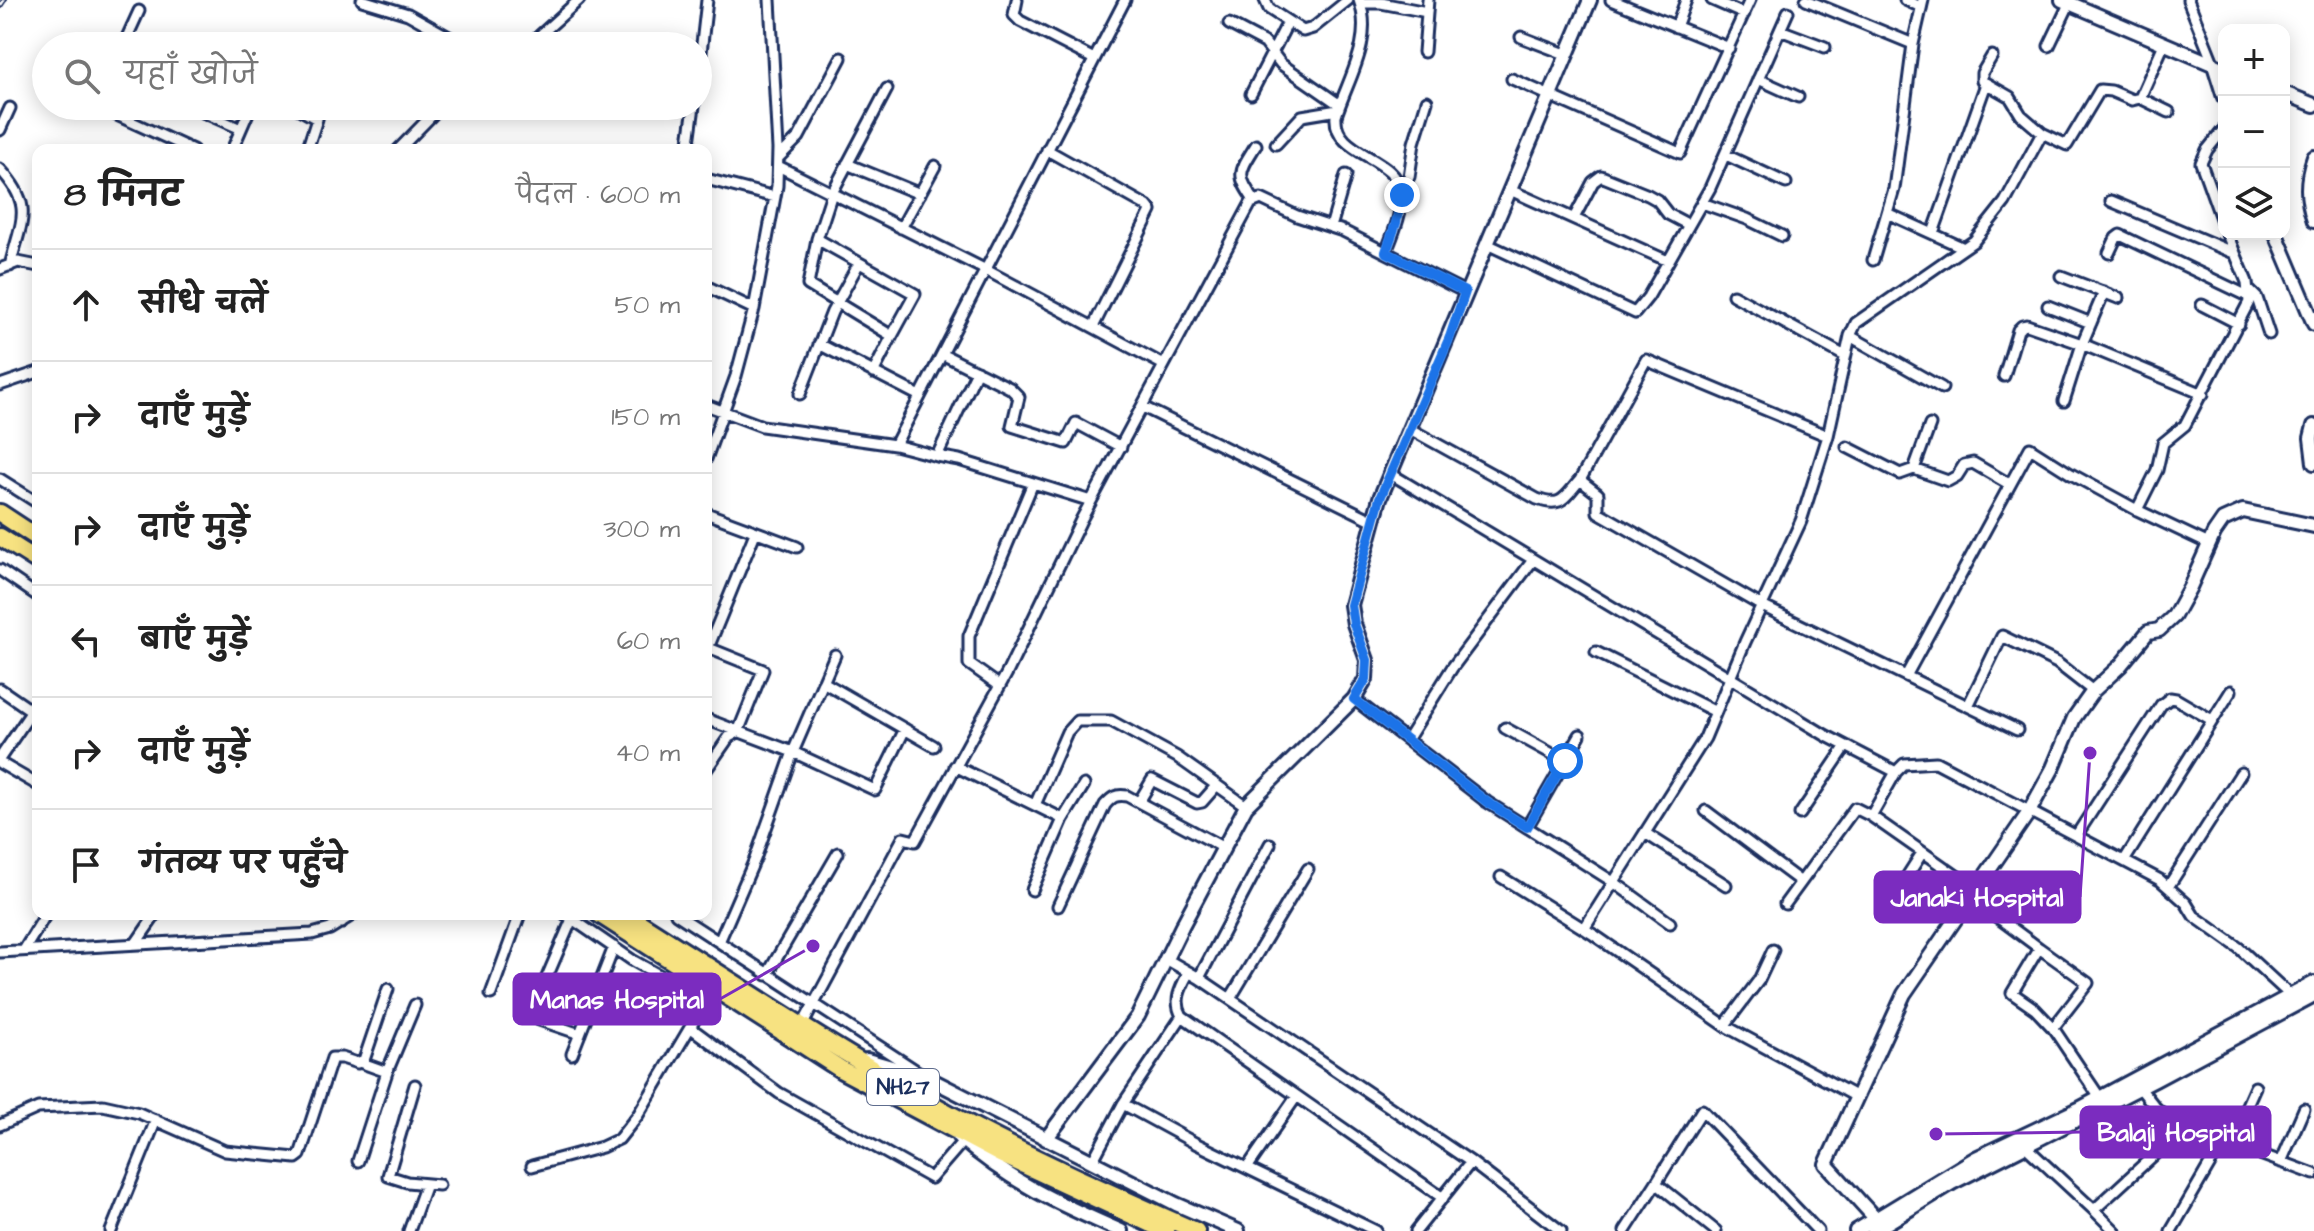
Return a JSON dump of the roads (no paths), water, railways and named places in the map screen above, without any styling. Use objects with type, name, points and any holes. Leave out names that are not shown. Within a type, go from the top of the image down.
[{"type":"highway","points":[[0,513],[32,534]]},
{"type":"highway","points":[[0,537],[32,557]]},
{"type":"highway","name":"NH27","points":[[607,920],[709,996],[943,1123],[1068,1187],[1166,1231]]},
{"type":"highway","name":"NH27","points":[[635,920],[848,1055],[949,1113],[1038,1160],[1196,1231]]},
{"type":"street","points":[[362,0],[408,14],[440,32]]},
{"type":"street","points":[[544,32],[579,0]]},
{"type":"street","points":[[703,32],[707,0]]},
{"type":"street","points":[[712,444],[725,411],[754,309],[775,197],[778,162],[770,0]]},
{"type":"street","points":[[1017,0],[1014,15],[1020,21],[1094,59]]},
{"type":"street","points":[[895,445],[1125,0]]},
{"type":"street","points":[[1265,0],[1269,9],[1299,30],[1306,31],[1348,0]]},
{"type":"street","points":[[1424,52],[1428,0]]},
{"type":"street","points":[[1046,1139],[1138,1016],[1246,806],[1354,699],[1366,679],[1367,660],[1354,624],[1351,605],[1374,521],[1450,337],[1465,292],[1590,0]]},
{"type":"street","points":[[1611,0],[1624,2],[1729,48]]},
{"type":"street","points":[[1676,27],[1686,0]]},
{"type":"street","points":[[1712,0],[1744,14]]},
{"type":"street","points":[[1512,79],[1680,153],[1750,0]]},
{"type":"street","points":[[1806,0],[1913,44]]},
{"type":"street","points":[[1873,260],[1889,214],[1905,122],[1913,44],[1922,4],[1905,0]]},
{"type":"street","points":[[2188,0],[2218,65]]},
{"type":"street","points":[[1386,252],[1401,205],[1400,185],[1392,175],[1338,134],[1335,126],[1359,54],[1363,26],[1360,1],[1427,12]]},
{"type":"street","points":[[2049,46],[2067,1],[2218,67]]},
{"type":"street","points":[[129,32],[139,11]]},
{"type":"street","points":[[1487,244],[1635,313],[1648,297],[1702,203],[1788,12]]},
{"type":"street","points":[[1251,94],[1288,22]]},
{"type":"street","points":[[1229,24],[1265,43],[1281,64],[1339,108]]},
{"type":"street","points":[[1780,30],[1825,47]]},
{"type":"street","points":[[1521,37],[1568,55]]},
{"type":"street","points":[[2140,98],[2164,44]]},
{"type":"street","points":[[1992,56],[1981,77],[1986,84],[2010,97],[2021,115],[2062,145],[2070,143],[2100,90],[2132,100],[2140,98],[2169,112]]},
{"type":"street","points":[[778,162],[799,137],[841,58]]},
{"type":"street","points":[[1758,79],[1798,97]]},
{"type":"street","points":[[1933,233],[1986,84]]},
{"type":"street","points":[[887,89],[832,193],[807,283],[892,336]]},
{"type":"street","points":[[2290,95],[2314,105]]},
{"type":"street","points":[[1400,185],[1409,177],[1414,143],[1427,101]]},
{"type":"street","points":[[0,130],[10,108]]},
{"type":"street","points":[[1276,144],[1302,116],[1339,108]]},
{"type":"street","points":[[128,120],[180,144]]},
{"type":"street","points":[[221,120],[241,129]]},
{"type":"street","points":[[235,144],[245,120]]},
{"type":"street","points":[[310,144],[317,120]]},
{"type":"street","points":[[404,144],[427,120]]},
{"type":"street","points":[[689,144],[692,120]]},
{"type":"street","points":[[1584,929],[1705,738],[1801,521],[1828,436],[1845,356],[1856,323],[1964,248],[1988,226],[2005,202],[2042,133]]},
{"type":"street","points":[[2218,136],[2201,163],[2218,210]]},
{"type":"street","points":[[1254,200],[1242,184],[1240,173],[1256,145]]},
{"type":"street","points":[[1047,150],[1151,211],[1093,327]]},
{"type":"street","points":[[1726,155],[1786,183]]},
{"type":"street","points":[[2314,157],[2307,183],[2307,198],[2314,221]]},
{"type":"street","points":[[778,162],[1164,365]]},
{"type":"street","points":[[847,164],[920,194]]},
{"type":"street","points":[[901,228],[935,166]]},
{"type":"street","points":[[0,169],[12,182],[23,203],[5,267],[26,262],[32,264]]},
{"type":"street","points":[[1331,227],[1346,175]]},
{"type":"street","points":[[1574,218],[1593,182],[1601,176],[1657,200],[1668,214],[1689,225]]},
{"type":"street","points":[[712,181],[775,197]]},
{"type":"street","points":[[1510,190],[1668,261]]},
{"type":"street","points":[[1254,200],[1261,199],[1297,216],[1331,227],[1465,292]]},
{"type":"street","points":[[802,1026],[903,838],[915,841],[1000,686],[1091,501],[1254,200]]},
{"type":"street","points":[[2111,201],[2234,253]]},
{"type":"street","points":[[1702,203],[1782,236]]},
{"type":"street","points":[[1889,214],[1964,248]]},
{"type":"street","points":[[2109,253],[2120,235],[2250,294],[2257,298],[2269,334]]},
{"type":"street","points":[[817,239],[915,294],[873,373]]},
{"type":"street","points":[[2137,510],[2157,470],[2165,439],[2183,429],[2239,324],[2250,294],[2229,240]]},
{"type":"street","points":[[2279,240],[2314,324]]},
{"type":"street","points":[[800,394],[837,303],[859,263]]},
{"type":"street","points":[[2061,276],[2118,298]]},
{"type":"street","points":[[712,289],[754,309]]},
{"type":"street","points":[[2064,401],[2082,344],[2104,292]]},
{"type":"street","points":[[1733,295],[1845,356]]},
{"type":"street","points":[[2202,305],[2239,324]]},
{"type":"street","points":[[2048,306],[2091,323]]},
{"type":"street","points":[[2004,376],[2015,338],[2022,326],[2082,344],[2203,394]]},
{"type":"street","points":[[1850,336],[1942,388]]},
{"type":"street","points":[[819,344],[920,396]]},
{"type":"street","points":[[942,354],[1010,388],[1019,397],[1012,426],[1066,443],[1076,423],[1121,447]]},
{"type":"street","points":[[1410,429],[1551,504],[1562,500],[1580,480],[1646,360],[1828,436]]},
{"type":"street","points":[[937,456],[977,371]]},
{"type":"street","points":[[0,385],[32,374]]},
{"type":"street","points":[[712,407],[762,426],[895,445],[959,460],[1091,501]]},
{"type":"street","points":[[1143,407],[1374,521]]},
{"type":"street","points":[[1914,469],[1930,425]]},
{"type":"street","points":[[2314,426],[2311,438],[2314,463]]},
{"type":"street","points":[[1847,447],[1900,474],[1914,469],[1948,481],[1957,476],[1964,465],[1973,463],[2009,484]]},
{"type":"street","points":[[1906,676],[2030,448],[2137,510],[2209,544]]},
{"type":"street","points":[[1391,474],[1730,678],[1896,772]]},
{"type":"street","points":[[0,479],[32,499]]},
{"type":"street","points":[[1580,480],[1598,494],[1598,512],[1762,606],[2017,730]]},
{"type":"street","points":[[1000,686],[969,664],[969,636],[1033,483]]},
{"type":"street","points":[[1877,1225],[1826,1164],[1904,994],[2029,812],[2053,768],[2074,718],[2093,691],[2120,666],[2148,632],[2159,630],[2174,616],[2223,520],[2243,511],[2314,526]]},
{"type":"street","points":[[712,515],[797,547]]},
{"type":"street","points":[[712,636],[755,533]]},
{"type":"street","points":[[1407,740],[1452,668],[1533,560]]},
{"type":"street","points":[[0,570],[32,592]]},
{"type":"street","points":[[1968,706],[2002,636],[2057,663],[2093,691]]},
{"type":"street","points":[[712,650],[763,670],[738,732],[729,737],[712,761]]},
{"type":"street","points":[[1596,652],[1716,712]]},
{"type":"street","points":[[719,942],[755,859],[793,752],[835,655]]},
{"type":"street","points":[[823,682],[934,746]]},
{"type":"street","points":[[0,689],[32,706]]},
{"type":"street","points":[[2124,861],[2231,691]]},
{"type":"street","points":[[2076,836],[2161,705],[2170,698],[2176,699],[2212,720]]},
{"type":"street","points":[[1354,699],[1487,802],[1615,883],[1670,923]]},
{"type":"street","points":[[32,712],[0,760],[32,781]]},
{"type":"street","points":[[712,721],[793,752],[875,790],[905,729]]},
{"type":"street","points":[[1035,805],[1067,732],[1077,721],[1111,721],[1177,757],[1246,806]]},
{"type":"street","points":[[1505,728],[1565,761]]},
{"type":"street","points":[[1527,827],[1580,735]]},
{"type":"street","points":[[1800,814],[1846,746]]},
{"type":"street","points":[[1871,816],[1896,772],[1904,764],[1936,762],[2168,887],[2186,903],[2194,916],[2239,948],[2294,1000]]},
{"type":"street","points":[[955,766],[1063,819]]},
{"type":"street","points":[[2168,887],[2241,773]]},
{"type":"street","points":[[1139,802],[1152,780],[1197,803],[1202,802],[1217,785]]},
{"type":"street","points":[[1032,890],[1063,819],[1084,785]]},
{"type":"street","points":[[1058,906],[1105,805],[1119,794],[1224,848]]},
{"type":"street","points":[[1785,904],[1855,808],[1922,853],[2039,948],[2088,983],[2053,1028]]},
{"type":"street","points":[[1706,811],[1801,882]]},
{"type":"street","points":[[1645,833],[1726,885]]},
{"type":"street","points":[[1270,844],[1194,975],[1180,989],[1177,1007],[1182,1016],[1443,1198]]},
{"type":"street","points":[[767,975],[838,853]]},
{"type":"street","points":[[1888,906],[1922,853]]},
{"type":"street","points":[[1230,999],[1308,869]]},
{"type":"street","points":[[1501,877],[1725,1025],[1857,1097]]},
{"type":"street","points":[[24,950],[42,920]]},
{"type":"street","points":[[136,943],[152,920]]},
{"type":"street","points":[[338,920],[342,923]]},
{"type":"street","points":[[0,952],[312,934],[346,920]]},
{"type":"street","points":[[491,994],[518,920]]},
{"type":"street","points":[[566,920],[532,1012],[539,1020],[580,1034]]},
{"type":"street","points":[[532,1166],[602,1147],[619,1139],[638,1115],[709,996],[698,997],[574,920]]},
{"type":"street","points":[[685,920],[926,1077],[1176,1204],[1238,1231]]},
{"type":"street","points":[[572,1054],[614,947]]},
{"type":"street","points":[[2039,948],[2012,993],[2035,1009],[2053,1028],[2100,1098]]},
{"type":"street","points":[[1725,1025],[1759,980],[1773,950]]},
{"type":"street","points":[[1166,959],[1471,1162],[1561,1231]]},
{"type":"street","points":[[1856,1231],[1877,1225],[1952,1183],[2140,1088],[2294,1000],[2314,983]]},
{"type":"street","points":[[362,1063],[388,989]]},
{"type":"street","points":[[1877,1225],[1976,1158],[2294,1000],[2314,995]]},
{"type":"street","points":[[358,1161],[387,1072],[415,1005]]},
{"type":"street","points":[[1092,1162],[1123,1104],[1182,1016]]},
{"type":"street","points":[[691,1028],[779,1093],[931,1178],[963,1141]]},
{"type":"street","points":[[848,1055],[926,1077]]},
{"type":"street","points":[[0,1125],[38,1108],[83,1104],[124,1108],[225,1151],[296,1158],[300,1155],[332,1058],[336,1056],[387,1072]]},
{"type":"street","points":[[415,1085],[388,1176],[439,1185]]},
{"type":"street","points":[[2171,1231],[2226,1144],[2255,1087]]},
{"type":"street","points":[[2140,1088],[2180,1131],[2314,1174]]},
{"type":"street","points":[[1247,1168],[1296,1097]]},
{"type":"street","points":[[1123,1104],[1376,1231]]},
{"type":"street","points":[[2281,1162],[2304,1109]]},
{"type":"street","points":[[1625,1231],[1702,1110],[1818,1231]]},
{"type":"street","points":[[111,1231],[156,1120]]},
{"type":"street","points":[[943,1123],[980,1157],[1012,1179],[1121,1231]]},
{"type":"street","points":[[2094,1210],[2180,1131]]},
{"type":"street","points":[[2025,1146],[2115,1231]]},
{"type":"street","points":[[1416,1231],[1471,1162]]},
{"type":"street","points":[[1656,1183],[1716,1231]]},
{"type":"street","points":[[409,1231],[426,1184]]},
{"type":"railway","points":[[0,6],[4,0]]},
{"type":"place","name":"Janaki Hospital","points":[[2090,753]]},
{"type":"place","name":"Manas Hospital","points":[[813,946]]},
{"type":"place","name":"Balaji Hospital","points":[[1936,1134]]}]
